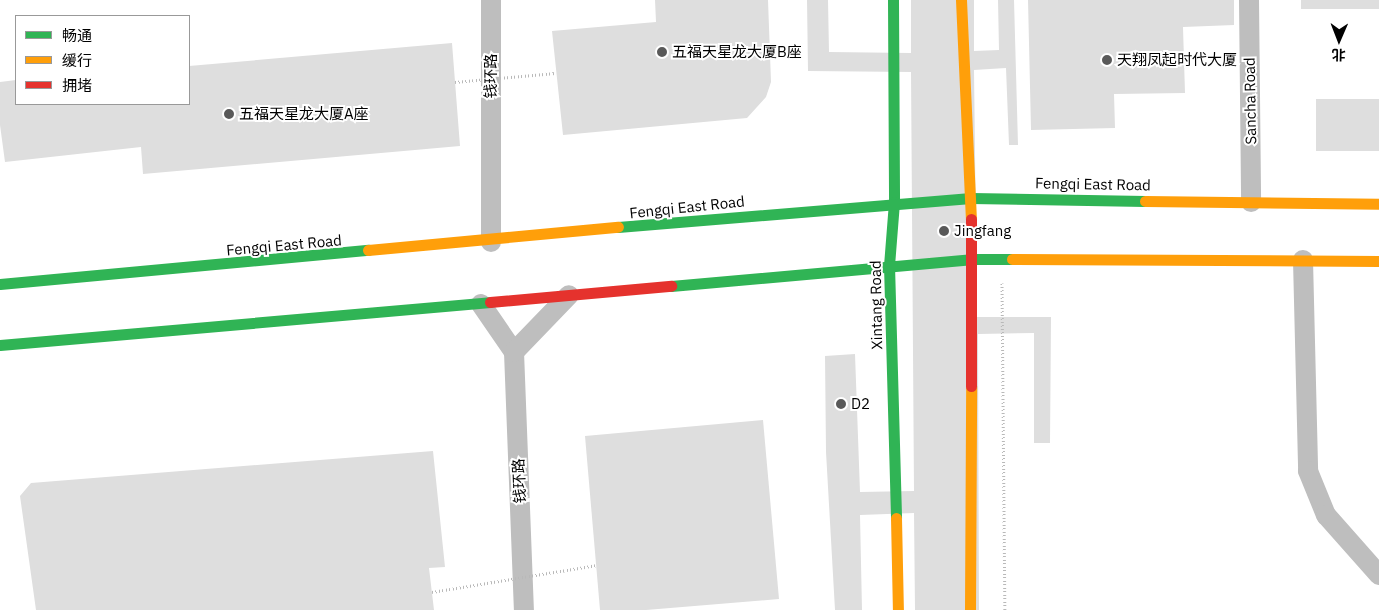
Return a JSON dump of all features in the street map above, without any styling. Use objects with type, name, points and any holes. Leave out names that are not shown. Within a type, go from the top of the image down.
[{"type":"main road","name":"Xintang Road","points":[[893,0],[894,202],[889,265],[898,610]]},
{"type":"main road","points":[[961,0],[971,198],[970,610]]},
{"type":"main road","name":"Fengqi East Road","points":[[0,284],[491,242],[894,202],[971,198],[1379,204]]},
{"type":"main road","points":[[0,345],[480,304],[889,265],[971,259],[1379,260]]},
{"type":"street","name":"钱环路","points":[[491,0],[491,242]]},
{"type":"street","name":"Sancha Road","points":[[1249,0],[1251,202]]},
{"type":"street","points":[[1303,260],[1308,471],[1326,515],[1379,576]]},
{"type":"street","points":[[480,304],[514,352],[569,295]]},
{"type":"street","name":"钱环路","points":[[514,352],[524,610]]},
{"type":"path","points":[[455,82],[556,73]]},
{"type":"path","points":[[1002,259],[1005,610]]},
{"type":"path","points":[[432,592],[596,565]]},
{"type":"building","name":"五福天星龙大厦B座","points":[[655,0],[768,0],[771,82],[766,97],[747,118],[563,135],[552,31],[656,22]]},
{"type":"building","name":"Jingfang","points":[[807,0],[828,0],[829,52],[911,53],[911,0],[974,0],[974,51],[999,50],[998,0],[1014,0],[1018,145],[1009,145],[1006,68],[974,70],[977,317],[1051,317],[1050,443],[1034,443],[1034,333],[978,334],[979,610],[915,610],[914,513],[860,515],[862,610],[835,610],[826,452],[825,356],[855,354],[860,492],[914,491],[911,72],[808,71]]},
{"type":"building","name":"天翔凤起时代大厦","points":[[1028,0],[1234,0],[1234,25],[1183,27],[1185,93],[1114,94],[1115,128],[1031,130]]},
{"type":"building","points":[[1301,0],[1379,0],[1379,9],[1301,9]]},
{"type":"building","name":"五福天星龙大厦A座","points":[[452,43],[460,146],[143,174],[141,147],[5,162],[0,125],[0,82],[15,80],[15,105],[190,105],[190,66]]},
{"type":"building","points":[[1316,99],[1379,99],[1379,151],[1316,151]]},
{"type":"building","points":[[763,420],[779,599],[646,610],[600,610],[585,436]]},
{"type":"building","points":[[433,451],[445,567],[429,568],[434,610],[36,610],[20,496],[31,483]]},
{"type":"traffic: fast","points":[[893,0],[894,202],[889,265],[896,518]]},
{"type":"traffic: fast","points":[[618,227],[971,198],[1145,201]]},
{"type":"traffic: fast","points":[[0,284],[368,250]]},
{"type":"traffic: fast","points":[[671,286],[971,259],[1012,259]]},
{"type":"traffic: fast","points":[[0,345],[490,302]]},
{"type":"traffic: slow","points":[[961,0],[971,219]]},
{"type":"traffic: slow","points":[[1145,201],[1379,204]]},
{"type":"traffic: slow","points":[[368,250],[618,227]]},
{"type":"traffic: slow","points":[[1012,259],[1379,261]]},
{"type":"traffic: slow","points":[[970,610],[971,386]]},
{"type":"traffic: slow","points":[[896,518],[898,610]]},
{"type":"traffic: jam","points":[[971,219],[971,386]]},
{"type":"traffic: jam","points":[[490,302],[671,286]]},
{"type":"place","name":"五福天星龙大厦B座","points":[[662,52]]},
{"type":"place","name":"天翔凤起时代大厦","points":[[1107,60]]},
{"type":"place","name":"五福天星龙大厦A座","points":[[229,114]]},
{"type":"place","name":"Jingfang","points":[[944,231]]},
{"type":"place","name":"D2","points":[[841,404]]}]
